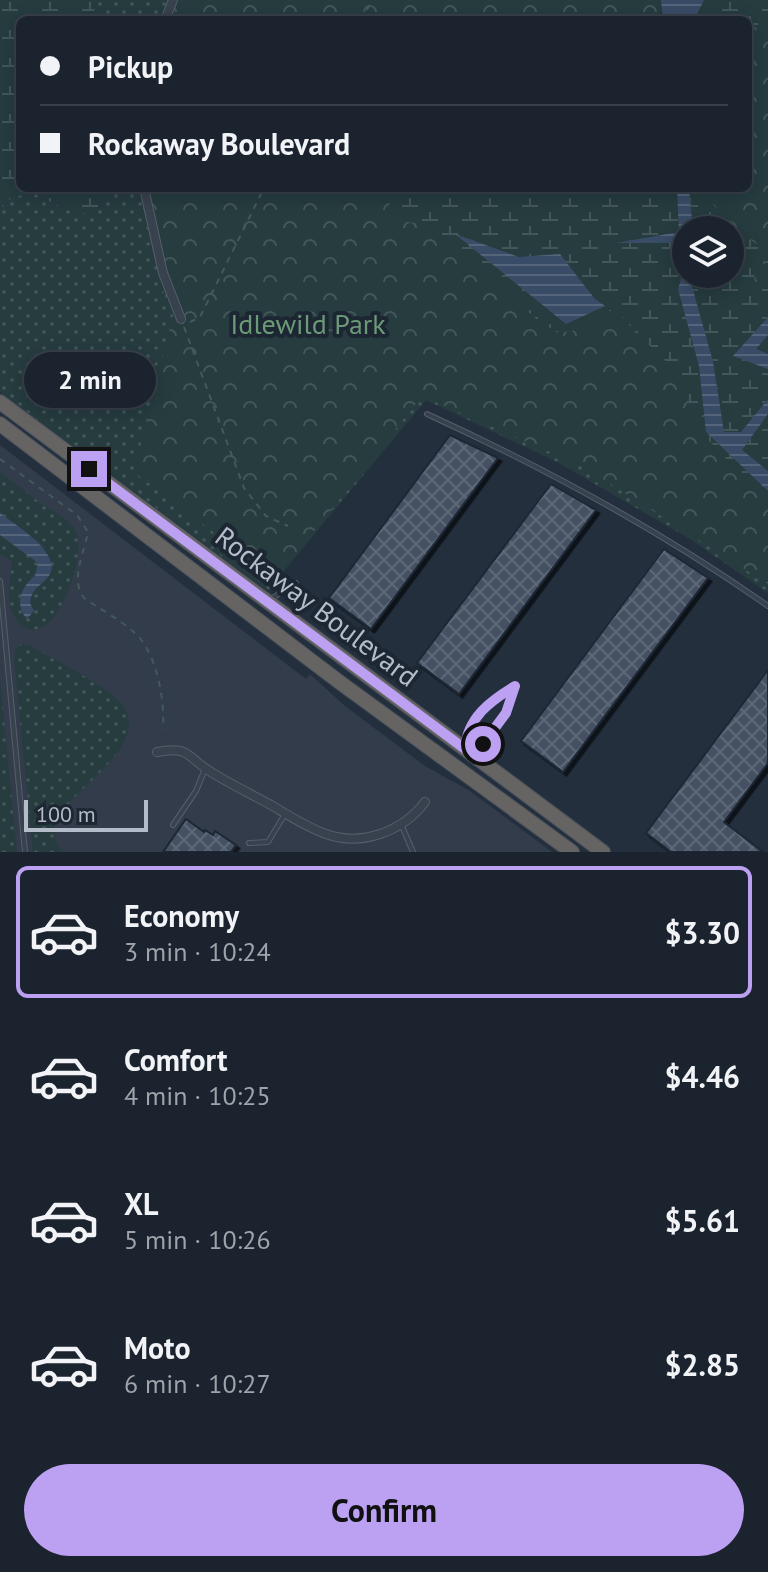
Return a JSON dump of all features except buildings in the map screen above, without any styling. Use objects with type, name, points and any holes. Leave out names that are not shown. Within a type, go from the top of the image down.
[{"type":"highway","name":"Rockaway Boulevard","points":[[0,402],[603,852]]},
{"type":"highway","name":"Rockaway Boulevard","points":[[0,424],[338,681],[572,852]]},
{"type":"street","points":[[145,192],[163,273],[181,319]]},
{"type":"street","points":[[157,752],[182,750],[205,769],[285,814],[337,837],[373,836],[401,824],[425,802]]},
{"type":"lane","points":[[427,414],[606,502],[768,606]]},
{"type":"lane","points":[[0,581],[25,852]]},
{"type":"lane","points":[[267,602],[296,583]]},
{"type":"lane","points":[[515,686],[506,713],[483,744],[465,749],[466,732],[489,702],[515,686]]},
{"type":"lane","points":[[173,825],[196,791],[205,769]]},
{"type":"lane","points":[[249,843],[268,842],[285,814]]},
{"type":"lane","points":[[401,824],[413,852]]},
{"type":"path","points":[[181,319],[191,322],[200,317],[262,192]]},
{"type":"path","points":[[181,319],[244,488],[266,516],[288,526]]},
{"type":"path","points":[[0,459],[77,515],[88,532],[77,578],[79,591],[84,598],[140,639],[161,685],[165,712],[163,729]]},
{"type":"shaded area","points":[[0,445],[306,679],[310,674],[345,706],[425,766],[470,791],[552,852],[0,852]]},
{"type":"green space","points":[[0,0],[98,0],[92,16],[16,16],[16,192],[108,192],[98,208],[82,214],[61,208],[37,194],[13,196],[0,209]]},
{"type":"green space","points":[[98,0],[168,0],[162,16],[92,16]]},
{"type":"green space","name":"Idlewild Park","points":[[168,0],[768,0],[768,584],[584,467],[422,396],[276,579],[272,576],[266,579],[242,564],[241,553],[134,472],[173,315],[165,297],[139,192],[752,192],[752,16],[162,16]]},
{"type":"green space","points":[[704,0],[768,0],[768,35],[752,25],[752,16],[696,16]]},
{"type":"green space","points":[[108,192],[139,192],[165,297],[173,314],[364,378],[768,503],[768,593],[690,539],[557,462],[426,400],[277,579],[285,586],[273,591],[264,588],[0,392],[0,209],[13,196],[37,194],[61,208],[98,208]]},
{"type":"green space","points":[[386,192],[539,192],[558,199],[584,192],[677,192],[678,216],[672,216],[672,233],[623,243],[672,243],[672,288],[678,288],[699,366],[706,432],[768,491],[768,503],[697,428],[676,375],[660,354],[638,336],[619,311],[609,311],[578,330],[558,333],[535,318],[432,226],[402,221],[390,206]],"holes":[[[458,235],[520,257],[560,254],[594,298],[604,306],[566,324]]]},
{"type":"green space","points":[[689,192],[706,192],[722,215],[692,216]]},
{"type":"green space","points":[[744,234],[768,252],[768,264],[744,249]]},
{"type":"green space","points":[[744,257],[754,271],[755,291],[768,285],[768,317],[734,356],[768,369],[768,399],[741,432],[724,432],[713,362],[692,288],[744,288]]},
{"type":"green space","points":[[768,414],[768,471],[742,450]]},
{"type":"green space","points":[[0,472],[66,519],[77,536],[77,562],[62,604],[48,623],[33,630],[21,625],[10,606],[12,561],[0,554],[0,535],[38,563],[31,577],[27,618],[34,611],[30,604],[34,588],[44,581],[44,546],[0,513]]},
{"type":"green space","points":[[22,644],[31,646],[107,691],[124,707],[129,723],[126,738],[117,754],[74,797],[56,823],[55,835],[62,852],[33,852],[14,658],[16,648]]},
{"type":"green space","points":[[0,679],[17,852],[0,852]]},
{"type":"water","points":[[661,0],[704,0],[696,16],[663,16]]},
{"type":"water","points":[[677,192],[689,192],[692,216],[678,216]]},
{"type":"water","points":[[672,233],[672,243],[616,243]]},
{"type":"water","points":[[455,234],[519,257],[560,254],[594,298],[605,306],[566,324]]},
{"type":"water","points":[[693,288],[713,362],[724,432],[741,432],[768,399],[768,414],[742,450],[768,471],[768,491],[706,432],[699,366],[678,289]]},
{"type":"water","points":[[768,317],[768,335],[756,349],[768,354],[768,369],[733,356]]},
{"type":"water","points":[[0,513],[43,548],[52,566],[50,574],[33,593],[30,603],[34,611],[27,619],[21,608],[21,596],[35,576],[38,563],[0,535]]},
{"type":"route","points":[[89,469],[465,749],[466,732],[489,702],[515,686],[506,713],[483,744]]}]
